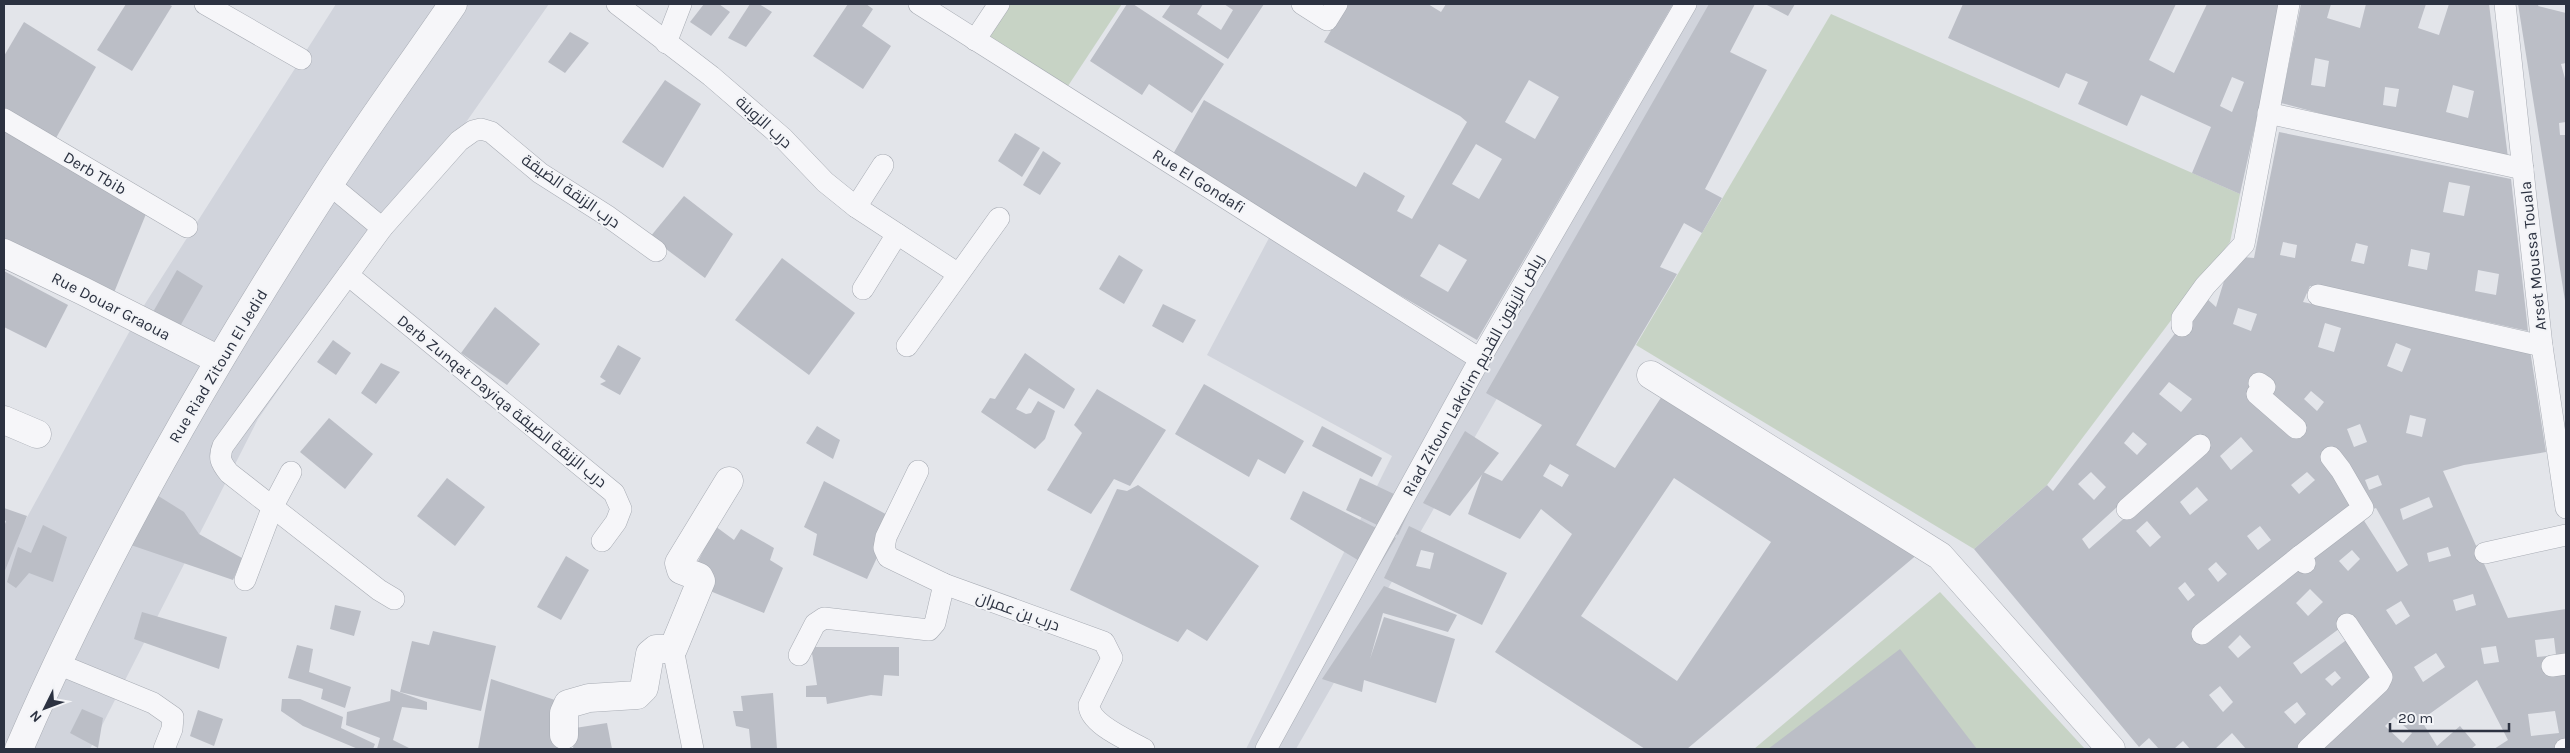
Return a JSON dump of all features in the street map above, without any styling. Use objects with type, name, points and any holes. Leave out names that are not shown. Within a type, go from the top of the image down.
[{"type":"street","name":"Rue Riad Zitoun El Jedid","points":[[19,749],[58,664],[151,476],[219,360],[329,184],[453,4]]},
{"type":"street","name":"Rue Douar Graoua","points":[[4,254],[83,291],[219,360]]},
{"type":"street","points":[[1651,375],[1940,556],[2111,749]]},
{"type":"street","points":[[4,420],[37,434]]},
{"type":"street","points":[[564,735],[564,713],[568,704],[590,698],[637,695],[644,688],[650,654],[656,649],[674,649],[701,581],[699,577],[681,570],[679,563],[729,481]]},
{"type":"lane","points":[[205,4],[301,59]]},
{"type":"lane","name":"درب الزوبنة","points":[[617,4],[725,88],[782,138],[825,182],[856,207],[957,273]]},
{"type":"lane","points":[[666,43],[681,4]]},
{"type":"lane","name":"Rue El Gondafi","points":[[919,4],[1480,359]]},
{"type":"lane","points":[[974,40],[999,4]]},
{"type":"lane","points":[[1302,4],[1327,20],[1337,4]]},
{"type":"lane","name":"Riad Zitoun Lakdim رياض الزيتون القديم","points":[[1266,749],[1480,359],[1686,4]]},
{"type":"lane","points":[[2182,326],[2182,318],[2205,286],[2244,244],[2289,4]]},
{"type":"lane","name":"Arset Moussa Touala","points":[[2505,4],[2542,346],[2566,508]]},
{"type":"lane","points":[[2268,113],[2523,169]]},
{"type":"lane","name":"Derb Tbib","points":[[4,119],[187,227]]},
{"type":"lane","name":"درب الزنقة الضيقة","points":[[382,228],[459,141],[473,131],[481,129],[492,132],[540,173],[606,215],[656,251]]},
{"type":"lane","points":[[856,207],[883,165]]},
{"type":"lane","points":[[329,184],[382,228],[223,446],[219,455],[221,463],[228,473],[379,590],[394,599]]},
{"type":"lane","points":[[907,346],[957,273],[999,218]]},
{"type":"lane","points":[[863,289],[897,234]]},
{"type":"lane","name":"Derb Zunqat Dayiqa درب الزنقة الضيقة","points":[[348,275],[614,494],[621,509],[616,522],[602,541]]},
{"type":"lane","points":[[2318,295],[2542,346]]},
{"type":"lane","points":[[2256,392],[2296,428]]},
{"type":"lane","points":[[2127,509],[2200,445]]},
{"type":"lane","points":[[2202,634],[2303,559],[2363,508],[2341,470],[2330,457]]},
{"type":"lane","name":"درب بن عمران","points":[[918,471],[886,537],[884,548],[892,560],[944,584],[1104,642],[1112,658],[1089,705],[1089,712],[1095,721],[1144,749]]},
{"type":"lane","points":[[245,580],[273,506],[291,472]]},
{"type":"lane","points":[[2485,554],[2566,535]]},
{"type":"lane","points":[[799,656],[817,622],[824,618],[929,630],[935,622],[944,584]]},
{"type":"lane","points":[[2308,749],[2379,683],[2382,677],[2347,624]]},
{"type":"lane","points":[[674,649],[693,749]]},
{"type":"lane","points":[[58,664],[153,702],[167,711],[173,717],[173,723],[164,749]]},
{"type":"shaded area","points":[[336,4],[549,4],[258,419],[90,749],[4,749],[4,559],[143,307]]},
{"type":"shaded area","points":[[1665,4],[1723,4],[1296,749],[1246,749],[1392,456],[1207,355],[1269,238],[1469,361]]},
{"type":"green space","points":[[1003,4],[1122,4],[1066,89],[980,37]]},
{"type":"green space","points":[[1831,14],[2240,194],[2230,242],[2047,485],[1974,549],[1636,345]]},
{"type":"green space","points":[[1940,592],[2085,749],[1754,749]]},
{"type":"building","points":[[126,4],[168,4],[172,6],[132,71],[97,50]]},
{"type":"building","points":[[704,4],[719,4],[730,12],[711,36],[690,22]]},
{"type":"building","points":[[750,4],[759,4],[772,12],[746,47],[728,38]]},
{"type":"building","points":[[848,4],[866,4],[873,9],[862,26],[891,46],[863,89],[813,56]]},
{"type":"building","points":[[1127,4],[1133,4],[1224,64],[1192,113],[1149,84],[1142,95],[1090,61]]},
{"type":"building","points":[[1171,4],[1203,4],[1197,14],[1221,30],[1233,10],[1224,4],[1264,4],[1228,59],[1162,17]]},
{"type":"building","points":[[1347,4],[1428,4],[1441,12],[1446,4],[1673,4],[1477,340],[1169,161],[1204,100],[1356,187],[1364,172],[1405,196],[1397,211],[1412,219],[1467,122],[1460,116],[1324,42]],"holes":[[[1529,80],[1559,97],[1535,139],[1505,122]],[[1476,144],[1502,159],[1479,199],[1452,184]],[[1439,244],[1467,260],[1448,292],[1420,276]]]},
{"type":"building","points":[[1709,4],[1755,4],[1730,52],[1767,70],[1705,189],[1722,198],[1702,233],[1684,223],[1660,267],[1677,274],[1576,445],[1615,468],[1664,393],[1919,553],[1687,749],[1645,749],[1495,652],[1572,534],[1541,509],[1520,539],[1468,514],[1483,472],[1502,481],[1542,425],[1486,393]],"holes":[[[1550,464],[1569,475],[1562,487],[1543,476]],[[1674,478],[1771,542],[1677,681],[1581,616]]]},
{"type":"building","points":[[1765,4],[1795,4],[1788,16]]},
{"type":"building","points":[[1963,4],[2176,4],[2149,60],[2174,73],[2207,4],[2282,4],[2240,194],[2192,173],[2211,127],[2141,95],[2127,126],[2078,104],[2088,82],[2066,73],[2059,88],[1948,38]],"holes":[[[2232,77],[2244,82],[2232,112],[2220,106]]]},
{"type":"building","points":[[2301,4],[2331,4],[2327,18],[2360,28],[2366,4],[2426,4],[2418,28],[2439,35],[2449,4],[2489,4],[2508,158],[2367,126],[2281,103]],"holes":[[[2315,58],[2329,61],[2325,87],[2311,85]],[[2453,85],[2474,91],[2468,118],[2446,112]],[[2385,87],[2399,89],[2396,107],[2383,105]]]},
{"type":"building","points":[[2518,4],[2539,4],[2538,6],[2566,13],[2566,63],[2561,64],[2566,82],[2566,122],[2559,123],[2560,135],[2566,135],[2566,307]]},
{"type":"building","points":[[24,22],[96,67],[56,138],[4,110],[4,56]]},
{"type":"building","points":[[570,32],[589,43],[565,73],[548,62]]},
{"type":"building","points":[[665,80],[701,104],[663,168],[622,142]]},
{"type":"building","points":[[4,130],[146,214],[113,295],[4,240]]},
{"type":"building","points":[[2279,132],[2511,179],[2528,331],[2328,287],[2310,286],[2303,302],[2530,350],[2546,452],[2464,465],[2443,471],[2508,618],[2566,609],[2566,749],[2494,749],[2508,740],[2477,680],[2421,720],[2437,746],[2460,726],[2476,745],[2471,749],[2318,749],[2393,676],[2355,617],[2293,663],[2301,674],[2349,638],[2375,675],[2300,749],[2246,749],[2232,733],[2215,749],[2190,749],[2183,741],[2174,749],[2159,749],[2149,738],[2139,747],[1974,549],[2047,485],[2053,491],[2204,296],[2216,307],[2224,281],[2243,257],[2254,258]],"holes":[[[2449,182],[2470,186],[2464,216],[2443,212]],[[2283,242],[2297,245],[2295,258],[2280,255]],[[2356,243],[2368,246],[2364,264],[2351,261]],[[2411,249],[2430,253],[2427,270],[2408,266]],[[2478,270],[2499,274],[2496,295],[2475,291]],[[2238,308],[2257,314],[2251,331],[2233,324]],[[2325,323],[2341,328],[2334,352],[2318,347]],[[2396,343],[2411,349],[2402,372],[2387,366]],[[2266,376],[2275,384],[2270,394],[2259,405],[2246,395]],[[2169,382],[2192,399],[2181,412],[2159,394]],[[2311,391],[2324,402],[2317,411],[2304,399]],[[2410,415],[2426,419],[2422,437],[2406,433]],[[2360,424],[2367,442],[2354,447],[2347,429]],[[2133,432],[2147,444],[2137,455],[2124,443]],[[2241,437],[2253,451],[2231,470],[2220,456]],[[2091,472],[2106,487],[2094,500],[2078,484]],[[2307,472],[2315,480],[2299,494],[2291,485]],[[2378,475],[2382,485],[2369,490],[2365,480]],[[2140,486],[2153,493],[2089,549],[2082,539]],[[2197,487],[2208,500],[2190,515],[2180,502]],[[2429,497],[2433,507],[2403,520],[2400,509]],[[2354,505],[2371,510],[2376,508],[2408,565],[2397,572]],[[2147,521],[2161,537],[2150,547],[2136,531]],[[2260,526],[2271,540],[2258,550],[2247,536]],[[2448,547],[2451,556],[2429,562],[2427,553]],[[2352,550],[2360,559],[2348,571],[2339,561]],[[2216,562],[2227,574],[2218,582],[2208,569]],[[2185,582],[2195,595],[2188,601],[2178,588]],[[2310,589],[2323,602],[2308,616],[2296,603]],[[2473,594],[2476,605],[2456,611],[2453,600]],[[2401,601],[2410,616],[2396,625],[2386,610]],[[2240,635],[2251,647],[2238,658],[2228,647]],[[2554,638],[2556,655],[2537,657],[2535,640]],[[2496,646],[2499,662],[2484,664],[2481,648]],[[2436,653],[2445,667],[2423,682],[2414,667]],[[2335,671],[2341,678],[2332,686],[2325,679]],[[2220,686],[2233,702],[2223,712],[2209,695]],[[2297,702],[2306,714],[2295,724],[2284,712]],[[2555,711],[2559,733],[2531,736],[2528,714]],[[2394,717],[2412,733],[2403,743],[2385,726]]]},
{"type":"building","points":[[1015,133],[1040,148],[1022,177],[998,161]]},
{"type":"building","points":[[1043,151],[1061,163],[1040,195],[1023,185]]},
{"type":"building","points":[[684,196],[733,234],[705,278],[650,237]]},
{"type":"building","points":[[1119,255],[1143,270],[1124,304],[1099,289]]},
{"type":"building","points":[[782,258],[855,313],[809,375],[735,320]]},
{"type":"building","points":[[177,270],[203,286],[179,328],[153,312]]},
{"type":"building","points":[[4,271],[68,305],[46,348],[4,327]]},
{"type":"building","points":[[1163,304],[1196,320],[1183,343],[1152,326]]},
{"type":"building","points":[[495,307],[540,344],[507,385],[461,353]]},
{"type":"building","points":[[333,340],[351,353],[336,375],[317,362]]},
{"type":"building","points":[[618,345],[641,358],[620,395],[600,384],[606,381],[600,377]]},
{"type":"building","points":[[1025,353],[1075,389],[1064,409],[1029,388],[1016,409],[1026,414],[1031,413],[1038,401],[1055,411],[1045,439],[1035,449],[981,412],[990,398],[995,399]]},
{"type":"building","points":[[381,363],[400,372],[376,404],[361,393]]},
{"type":"building","points":[[1204,384],[1304,441],[1285,474],[1258,459],[1249,477],[1175,434]]},
{"type":"building","points":[[1097,389],[1166,430],[1130,486],[1114,479],[1091,514],[1047,490],[1082,433],[1074,425]]},
{"type":"building","points":[[329,418],[373,454],[345,489],[300,452]]},
{"type":"building","points":[[817,426],[840,440],[833,459],[806,443]]},
{"type":"building","points":[[1322,426],[1382,458],[1372,477],[1312,446]]},
{"type":"building","points":[[1465,431],[1499,453],[1450,516],[1423,503]]},
{"type":"building","points":[[447,478],[485,507],[455,546],[417,516]]},
{"type":"building","points":[[1360,478],[1413,503],[1398,535],[1346,510]]},
{"type":"building","points":[[824,481],[895,519],[867,579],[813,555],[817,534],[804,527]]},
{"type":"building","points":[[1138,485],[1259,566],[1207,641],[1187,629],[1178,642],[1070,590],[1117,489],[1127,491]]},
{"type":"building","points":[[1303,491],[1396,538],[1376,571],[1290,519]]},
{"type":"building","points":[[152,492],[184,512],[199,534],[242,558],[233,580],[125,543]]},
{"type":"building","points":[[4,508],[27,516],[4,573],[4,527],[6,521],[4,520]]},
{"type":"building","points":[[43,525],[67,537],[53,582],[29,573],[16,588],[7,582],[18,547],[31,553]]},
{"type":"building","points":[[715,526],[734,540],[741,529],[774,548],[770,560],[783,568],[764,613],[688,582]]},
{"type":"building","points":[[1409,526],[1507,573],[1482,625],[1384,578]],"holes":[[[1421,550],[1434,553],[1430,569],[1416,566]]]},
{"type":"building","points":[[566,556],[589,570],[561,620],[537,607]]},
{"type":"building","points":[[1384,586],[1457,615],[1448,632],[1383,613],[1370,659],[1384,617],[1455,639],[1436,703],[1364,680],[1362,692],[1322,679]]},
{"type":"building","points":[[335,605],[361,611],[354,636],[330,629]]},
{"type":"building","points":[[142,612],[227,637],[219,669],[134,639]]},
{"type":"building","points":[[433,631],[496,646],[481,711],[400,692],[412,641],[429,645]]},
{"type":"building","points":[[297,645],[313,649],[309,672],[351,687],[345,708],[321,699],[323,689],[288,678]]},
{"type":"building","points":[[811,647],[899,647],[899,676],[884,675],[882,696],[871,695],[827,704],[826,697],[806,697],[806,686],[817,685]]},
{"type":"building","points":[[1900,649],[1977,749],[1768,749]]},
{"type":"building","points":[[491,679],[558,701],[572,738],[570,749],[478,749]]},
{"type":"building","points":[[391,689],[427,702],[427,710],[402,707],[393,740],[411,749],[377,749],[380,738],[346,725],[347,712],[390,701]]},
{"type":"building","points":[[773,693],[777,749],[751,749],[749,729],[736,726],[733,711],[743,711],[741,696]]},
{"type":"building","points":[[282,699],[300,699],[343,717],[341,728],[375,744],[373,749],[358,749],[303,726],[281,711]]},
{"type":"building","points":[[82,709],[103,718],[98,748],[70,733]]},
{"type":"building","points":[[198,710],[223,719],[214,746],[190,736]]},
{"type":"building","points":[[607,723],[612,749],[573,749],[575,728]]}]
